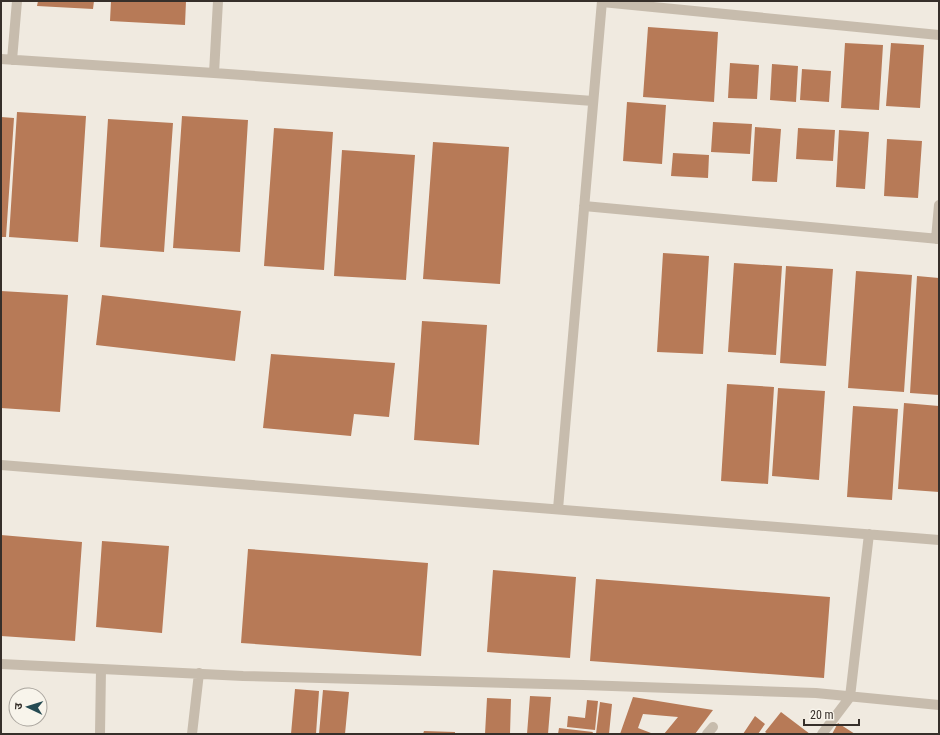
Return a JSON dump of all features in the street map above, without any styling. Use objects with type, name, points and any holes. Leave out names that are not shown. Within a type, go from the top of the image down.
[{"type":"street","points":[[12,60],[17,1]]},
{"type":"street","points":[[214,73],[218,1]]},
{"type":"street","points":[[558,509],[602,1],[939,36]]},
{"type":"street","points":[[1,59],[593,101]]},
{"type":"street","points":[[584,206],[938,239],[939,205]]},
{"type":"street","points":[[1,465],[939,540]]},
{"type":"street","points":[[822,734],[850,697],[869,534]]},
{"type":"street","points":[[1,664],[251,676],[583,685],[800,693],[939,705]]},
{"type":"street","points":[[100,734],[101,669]]},
{"type":"street","points":[[192,734],[199,673]]},
{"type":"building","points":[[38,1],[94,1],[93,9],[37,6]]},
{"type":"building","points":[[111,1],[186,1],[185,25],[110,21]]},
{"type":"building","points":[[648,27],[718,32],[714,102],[643,97]]},
{"type":"building","points":[[845,43],[883,45],[879,110],[841,108]]},
{"type":"building","points":[[891,43],[924,45],[920,108],[886,106]]},
{"type":"building","points":[[730,63],[759,65],[757,99],[728,98]]},
{"type":"building","points":[[772,64],[798,66],[796,102],[770,100]]},
{"type":"building","points":[[802,69],[831,71],[829,102],[800,100]]},
{"type":"building","points":[[627,102],[666,105],[662,164],[623,161]]},
{"type":"building","points":[[17,112],[86,116],[78,242],[9,237]]},
{"type":"building","points":[[182,116],[248,120],[240,252],[173,248]]},
{"type":"building","points":[[1,117],[14,118],[6,237],[1,237]]},
{"type":"building","points":[[108,119],[173,123],[164,252],[100,247]]},
{"type":"building","points":[[713,122],[752,124],[750,154],[711,152]]},
{"type":"building","points":[[755,127],[781,129],[777,182],[752,181]]},
{"type":"building","points":[[274,128],[333,132],[324,270],[264,266]]},
{"type":"building","points":[[798,128],[835,130],[833,161],[796,159]]},
{"type":"building","points":[[839,130],[869,132],[865,189],[836,187]]},
{"type":"building","points":[[887,139],[922,141],[918,198],[884,196]]},
{"type":"building","points":[[433,142],[509,147],[500,284],[423,279]]},
{"type":"building","points":[[342,150],[415,155],[406,280],[334,276]]},
{"type":"building","points":[[673,153],[709,155],[708,178],[671,176]]},
{"type":"building","points":[[663,253],[709,256],[703,354],[657,352]]},
{"type":"building","points":[[734,263],[782,266],[776,355],[728,352]]},
{"type":"building","points":[[786,266],[833,269],[826,366],[780,363]]},
{"type":"building","points":[[856,271],[912,275],[904,392],[848,388]]},
{"type":"building","points":[[917,276],[939,278],[939,395],[910,393]]},
{"type":"building","points":[[1,291],[68,295],[60,412],[1,408]]},
{"type":"building","points":[[102,295],[241,311],[235,361],[96,345]]},
{"type":"building","points":[[422,321],[487,325],[479,445],[414,440]]},
{"type":"building","points":[[271,354],[395,363],[389,417],[354,414],[351,436],[263,428]]},
{"type":"building","points":[[727,384],[774,387],[768,484],[721,481]]},
{"type":"building","points":[[778,388],[825,391],[819,480],[772,476]]},
{"type":"building","points":[[904,403],[939,406],[939,492],[898,489]]},
{"type":"building","points":[[853,406],[898,409],[892,500],[847,497]]},
{"type":"building","points":[[1,535],[82,542],[75,641],[1,636]]},
{"type":"building","points":[[102,541],[169,546],[162,633],[96,627]]},
{"type":"building","points":[[248,549],[428,563],[421,656],[241,643]]},
{"type":"building","points":[[493,570],[576,577],[570,658],[487,652]]},
{"type":"building","points":[[596,579],[830,597],[824,678],[590,661]]},
{"type":"building","points":[[295,689],[319,691],[316,734],[291,734]]},
{"type":"building","points":[[323,690],[349,692],[345,734],[319,734]]},
{"type":"building","points":[[530,696],[551,697],[548,734],[527,734]]},
{"type":"building","points":[[633,697],[713,710],[695,734],[664,734],[678,717],[643,714],[638,728],[651,734],[620,734]]},
{"type":"building","points":[[487,698],[511,699],[510,734],[485,734]]},
{"type":"building","points":[[587,700],[598,701],[595,730],[567,727],[568,716],[585,718]]},
{"type":"building","points":[[600,702],[612,704],[609,734],[596,734]]},
{"type":"building","points":[[781,712],[810,734],[768,734],[765,732]]},
{"type":"building","points":[[755,716],[765,724],[758,734],[743,734]]},
{"type":"building","points":[[838,723],[855,734],[832,734]]},
{"type":"building","points":[[559,728],[593,732],[592,734],[558,734]]},
{"type":"building","points":[[424,731],[455,732],[455,734],[423,734]]}]
